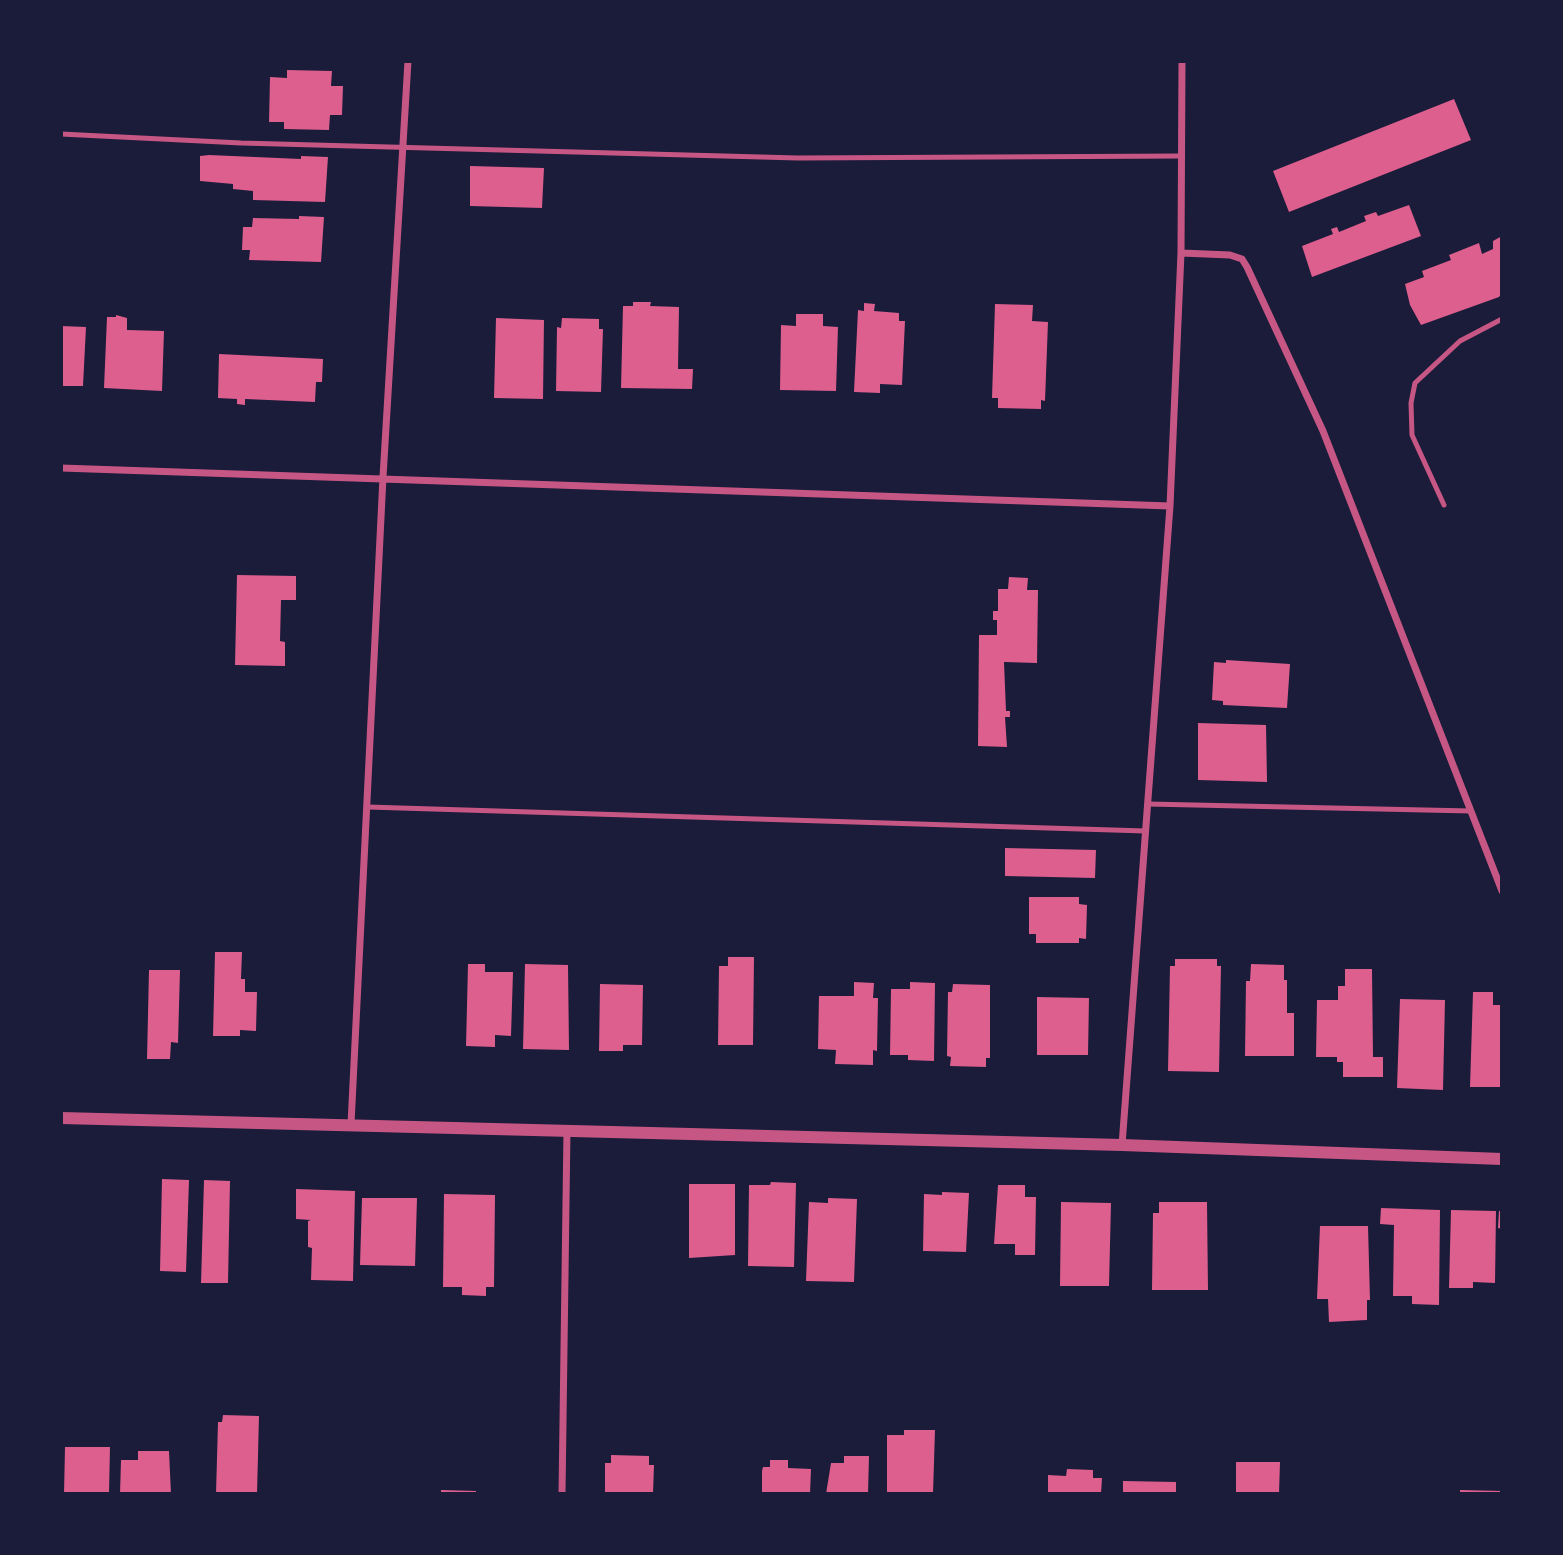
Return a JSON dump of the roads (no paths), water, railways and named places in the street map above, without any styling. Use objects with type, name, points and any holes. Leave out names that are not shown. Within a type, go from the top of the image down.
[{"type":"street","points":[[351,1124],[383,477],[408,61]]},
{"type":"street","points":[[1122,1145],[1170,506],[1181,253],[1182,61]]},
{"type":"street","points":[[1181,253],[1230,255],[1242,258],[1247,267],[1323,431],[1502,891]]},
{"type":"street","points":[[61,468],[1170,506]]},
{"type":"street","points":[[61,1118],[1122,1145],[1502,1159]]},
{"type":"street","points":[[562,1494],[567,1130]]},
{"type":"lane","points":[[61,134],[798,158],[1181,156]]},
{"type":"lane","points":[[1444,505],[1412,435],[1411,403],[1415,383],[1460,341],[1502,319]]},
{"type":"lane","points":[[1147,804],[1471,811]]},
{"type":"lane","points":[[368,807],[1145,831]]}]
